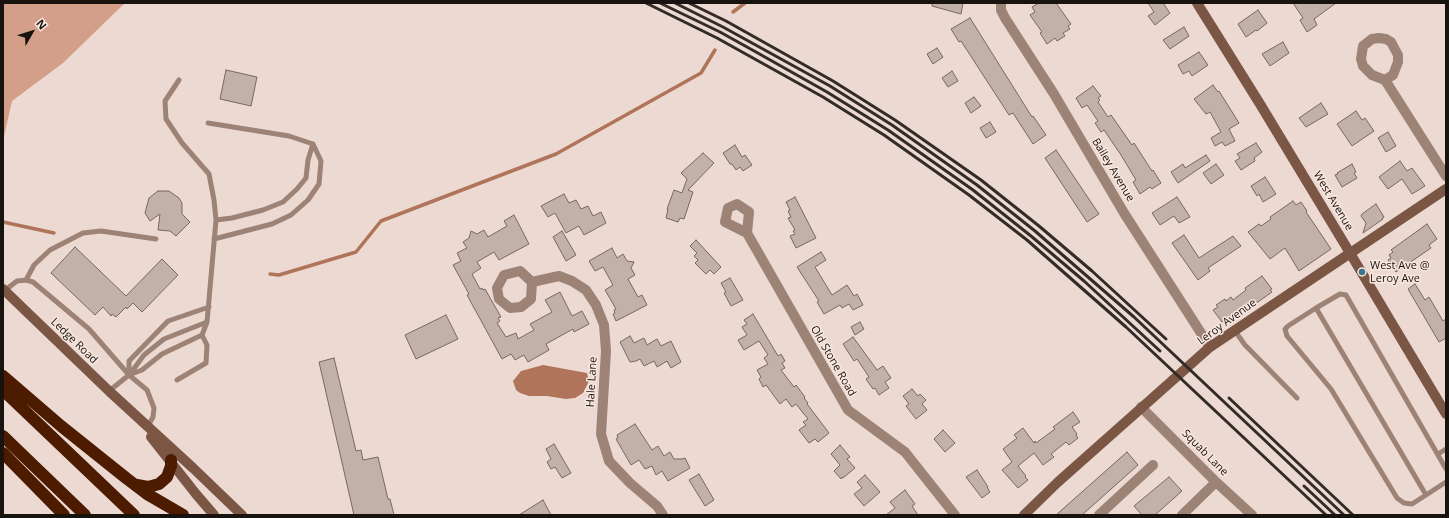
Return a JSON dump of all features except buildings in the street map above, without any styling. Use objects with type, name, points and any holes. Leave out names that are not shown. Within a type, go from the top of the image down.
[{"type":"highway","points":[[3,376],[67,431],[126,478],[152,497],[183,515]]},
{"type":"highway","points":[[3,390],[134,515]]},
{"type":"highway","points":[[3,436],[85,515]]},
{"type":"highway","points":[[3,453],[64,515]]},
{"type":"highway","points":[[126,478],[143,487],[154,486],[159,484],[167,477],[171,460]]},
{"type":"main road","name":"West Avenue","points":[[1197,3],[1260,104],[1446,414]]},
{"type":"main road","name":"Leroy Avenue","points":[[1024,515],[1141,407],[1197,360],[1210,347],[1446,189]]},
{"type":"main road","name":"Ledge Road","points":[[4,290],[109,391],[242,515]]},
{"type":"main road","name":"Ledge Road","points":[[129,409],[214,515]]},
{"type":"street","name":"Bailey Avenue","points":[[1001,3],[1001,10],[1005,18],[1054,94],[1124,213],[1210,347]]},
{"type":"street","points":[[1385,80],[1446,176]]},
{"type":"street","name":"Old Stone Road","points":[[747,233],[848,410],[905,452],[955,515]]},
{"type":"street","name":"Hale Lane","points":[[532,282],[559,276],[572,281],[586,290],[596,305],[604,326],[606,351],[601,434],[609,461],[630,483],[657,506],[662,515]]},
{"type":"street","name":"Squab Lane","points":[[1141,407],[1216,482],[1252,515]]},
{"type":"street","points":[[1098,515],[1154,465]]},
{"type":"street","points":[[1182,515],[1216,482]]},
{"type":"lane","points":[[129,375],[142,370],[162,354],[202,336],[207,322],[216,220],[209,174],[182,143],[166,119],[165,101],[179,80]]},
{"type":"lane","points":[[208,123],[289,136],[313,144],[321,161],[319,184],[308,200],[291,215],[272,224],[214,239]]},
{"type":"lane","points":[[216,220],[232,218],[263,210],[283,202],[306,178],[313,144]]},
{"type":"lane","points":[[26,280],[34,265],[50,250],[83,233],[101,232],[156,239]]},
{"type":"lane","points":[[4,290],[17,281],[26,280],[33,282],[89,329],[129,375],[147,390],[154,408],[153,417],[148,426]]},
{"type":"lane","points":[[1446,469],[1346,294],[1340,294],[1285,329],[1287,336],[1331,389],[1398,498],[1404,503],[1412,504],[1446,482]]},
{"type":"lane","points":[[129,375],[129,361],[168,322],[209,307]]},
{"type":"lane","points":[[1316,308],[1426,494]]},
{"type":"lane","points":[[109,391],[129,375],[144,355],[164,340],[207,322]]},
{"type":"lane","points":[[1235,331],[1245,345],[1297,398]]},
{"type":"lane","points":[[177,380],[206,363],[207,345],[202,336]]},
{"type":"lane","points":[[1438,454],[1446,449]]},
{"type":"shaded area","points":[[3,3],[125,3],[63,63],[12,101],[3,141]]},
{"type":"shaded area","points":[[543,365],[587,373],[589,381],[583,393],[575,398],[566,399],[547,396],[529,396],[516,390],[513,381],[521,371]]},
{"type":"waterway","points":[[733,12],[745,3]]},
{"type":"waterway","points":[[270,274],[279,275],[356,252],[381,221],[556,154],[701,73],[715,50]]},
{"type":"waterway","points":[[3,222],[54,233]]},
{"type":"railway","points":[[646,3],[717,38],[823,97],[884,135],[969,195],[1027,240],[1126,327],[1326,515]]},
{"type":"railway","points":[[660,3],[720,32],[756,52],[827,92],[888,130],[973,190],[1031,236],[1084,281],[1160,351]]},
{"type":"railway","points":[[675,3],[723,27],[830,86],[892,125],[977,185],[1035,231],[1134,317],[1344,515]]},
{"type":"railway","points":[[689,3],[726,21],[833,81],[895,120],[981,180],[1092,271],[1166,339]]},
{"type":"railway","points":[[1229,398],[1353,515]]},
{"type":"railway","points":[[1304,486],[1335,515]]},
{"type":"place","name":"West Ave @ Leroy Ave","points":[[1362,272]]}]
